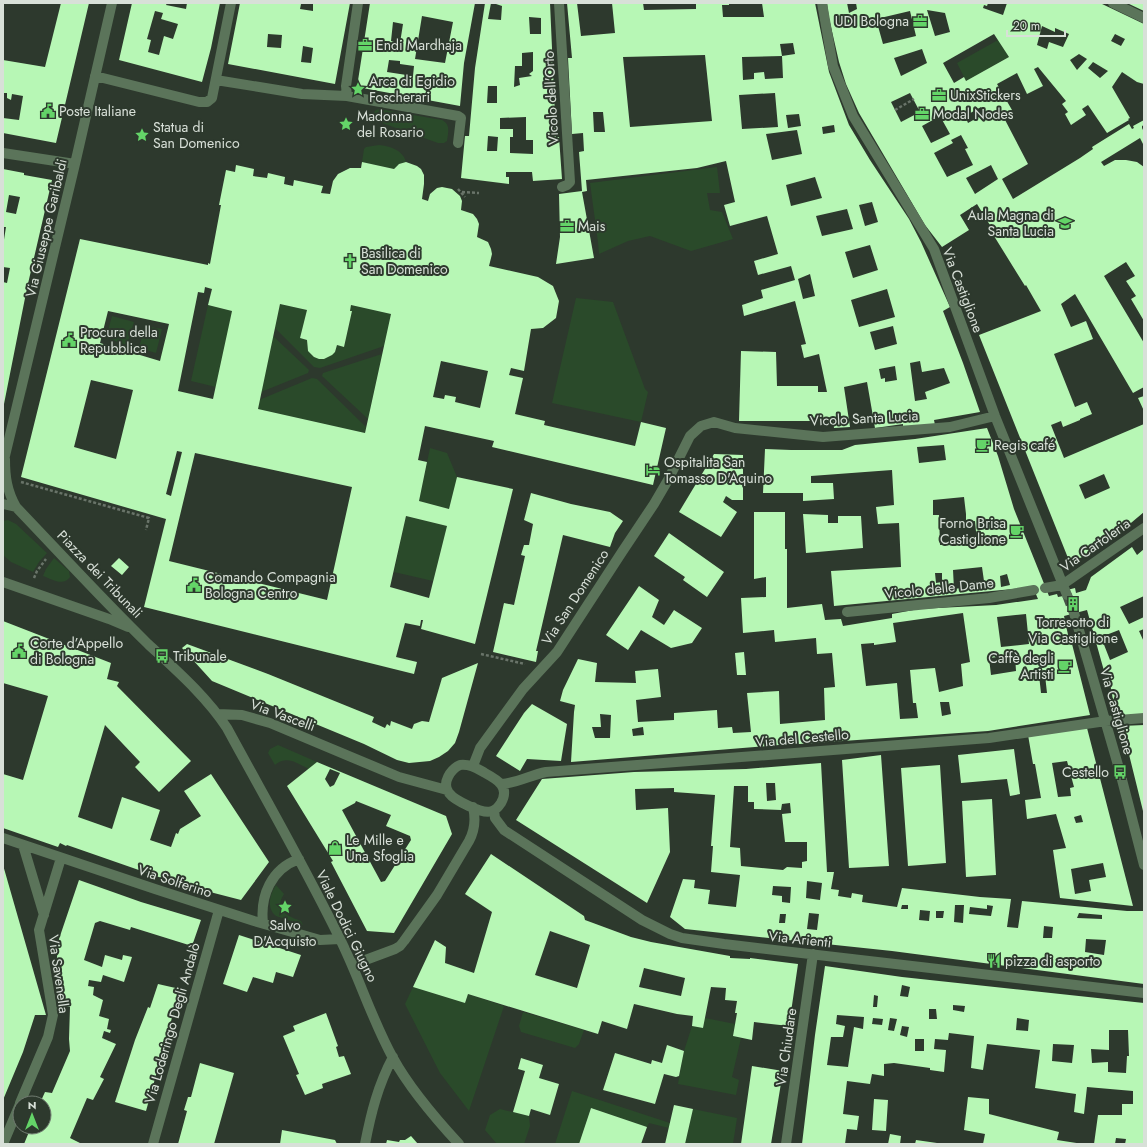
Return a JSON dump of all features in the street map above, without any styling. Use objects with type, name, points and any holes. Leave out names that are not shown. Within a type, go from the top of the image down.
[{"type":"street","name":"Via Giuseppe Garibaldi","points":[[4,461],[76,164],[112,3]]},
{"type":"street","points":[[95,76],[199,102],[207,102],[212,98],[230,3]]},
{"type":"street","points":[[347,96],[346,86],[358,3]]},
{"type":"street","name":"Vicolo dell'Orto","points":[[559,3],[570,182],[568,185],[562,187]]},
{"type":"street","name":"Via Castiglione","points":[[822,3],[833,66],[853,116],[934,249],[995,416],[1067,595]]},
{"type":"street","points":[[1113,3],[1144,18]]},
{"type":"street","points":[[216,80],[302,94],[347,96],[458,116],[460,118],[458,142]]},
{"type":"street","points":[[3,153],[76,164]]},
{"type":"street","name":"Vicolo Santa Lucia","points":[[690,436],[701,426],[714,422],[734,428],[823,437],[950,427],[995,416]]},
{"type":"street","name":"Via San Domenico","points":[[473,766],[480,748],[523,689],[557,652],[654,504],[690,436]]},
{"type":"street","name":"Piazza dei Tribunali","points":[[4,461],[5,478],[16,507],[135,630]]},
{"type":"street","points":[[3,504],[16,507]]},
{"type":"street","name":"Via Cartoleria","points":[[1062,585],[1144,528]]},
{"type":"street","name":"Piazza dei Tribunali","points":[[3,582],[109,619],[135,630]]},
{"type":"street","points":[[1046,588],[1062,585]]},
{"type":"street","name":"Vicolo delle Dame","points":[[847,612],[989,598],[1034,590]]},
{"type":"street","name":"Via Castiglione","points":[[1074,613],[1120,772],[1144,865]]},
{"type":"street","points":[[135,630],[196,690],[218,714]]},
{"type":"street","name":"Via Vascelli","points":[[218,714],[242,715],[270,723],[399,777],[447,790]]},
{"type":"street","name":"Viale Dodici Giugno","points":[[218,714],[299,859],[352,965],[375,1020],[393,1057],[427,1106],[459,1144]]},
{"type":"street","name":"Via del Cestello","points":[[502,784],[511,783],[546,772],[989,738],[1144,718]]},
{"type":"street","points":[[460,765],[473,766],[498,780],[502,784],[504,795],[502,801],[494,811],[487,812],[454,798],[447,790],[447,778],[455,767],[460,765]]},
{"type":"street","points":[[352,965],[395,949],[404,941],[437,895],[470,841],[473,834],[475,820],[473,807]]},
{"type":"street","name":"Via Arienti","points":[[494,811],[495,818],[504,830],[642,920],[670,934],[694,940],[1144,993]]},
{"type":"street","name":"Via Solferino","points":[[3,838],[219,910],[320,940],[340,940]]},
{"type":"street","name":"Via Savenella","points":[[23,845],[44,915]]},
{"type":"street","name":"Via Savenella","points":[[24,1095],[48,1037],[53,1015],[39,930],[61,858]]},
{"type":"street","points":[[263,923],[262,907],[266,890],[281,870],[299,859]]},
{"type":"street","name":"Via Loderingo Degli Andalò","points":[[153,1144],[219,910]]},
{"type":"street","name":"Via Chiudare","points":[[786,1144],[813,954]]},
{"type":"street","points":[[365,1144],[374,1104],[382,1078],[393,1057]]},
{"type":"street","name":"Via Savenella","points":[[3,1144],[12,1123]]},
{"type":"path","points":[[895,110],[914,99]]},
{"type":"path","points":[[458,189],[465,197]]},
{"type":"path","points":[[462,192],[479,193]]},
{"type":"path","points":[[17,481],[149,518],[146,530]]},
{"type":"path","points":[[33,580],[40,567],[49,556]]},
{"type":"path","points":[[481,654],[532,665]]},
{"type":"green space","points":[[998,40],[1009,57],[966,81],[957,63]]},
{"type":"green space","points":[[379,109],[442,120],[448,126],[447,141],[444,143],[438,143],[382,123],[376,117],[374,112]]},
{"type":"green space","points":[[379,145],[396,149],[402,154],[406,162],[399,164],[394,169],[362,162],[364,149],[366,147]]},
{"type":"green space","points":[[717,167],[720,193],[707,193],[710,210],[722,212],[733,239],[691,251],[650,236],[628,241],[599,254],[590,183]]},
{"type":"green space","points":[[576,298],[613,302],[645,389],[648,392],[641,422],[552,403]]},
{"type":"green space","points":[[280,304],[307,310],[300,338],[307,340],[308,351],[314,357],[324,359],[335,352],[337,345],[344,347],[352,311],[350,311],[351,305],[391,314],[384,346],[320,368],[314,367],[275,328]]},
{"type":"green space","points":[[208,305],[232,311],[216,387],[191,381]]},
{"type":"green space","points":[[112,316],[134,322],[127,345],[106,338]]},
{"type":"green space","points":[[145,326],[162,329],[156,353],[139,348]]},
{"type":"green space","points":[[273,336],[309,370],[308,373],[261,392]]},
{"type":"green space","points":[[382,354],[368,419],[322,376],[323,373]]},
{"type":"green space","points":[[312,378],[317,379],[366,427],[365,433],[258,409],[259,400]]},
{"type":"green space","points":[[430,448],[447,453],[457,477],[449,509],[419,501]]},
{"type":"green space","points":[[406,516],[447,526],[433,581],[394,572]]},
{"type":"green space","points":[[8,520],[16,524],[47,553],[33,572],[11,562],[3,555],[3,521]]},
{"type":"green space","points":[[54,558],[69,571],[70,577],[67,580],[61,582],[43,576]]},
{"type":"green space","points":[[278,745],[317,762],[309,769],[296,762],[288,760],[279,762],[275,765],[268,753],[270,749]]},
{"type":"green space","points":[[276,885],[284,894],[280,905],[281,909],[287,915],[301,921],[303,925],[276,916],[273,913],[270,901]]},
{"type":"green space","points":[[413,987],[465,1003],[468,994],[504,1006],[469,1111],[440,1073],[405,1004]]},
{"type":"green space","points":[[523,1012],[584,1030],[579,1044],[575,1048],[521,1032],[519,1026]]},
{"type":"green space","points":[[705,1018],[735,1024],[733,1036],[741,1038],[732,1077],[739,1080],[736,1095],[678,1084],[684,1051],[692,1026],[703,1028]]},
{"type":"green space","points":[[572,1091],[670,1123],[669,1128],[649,1123],[647,1127],[591,1108],[579,1144],[555,1144]]},
{"type":"green space","points":[[500,1109],[529,1116],[530,1126],[524,1144],[497,1144],[485,1130],[490,1115]]},
{"type":"green space","points":[[693,1109],[737,1118],[733,1144],[685,1144]]},
{"type":"building","points":[[61,3],[89,3],[56,143],[3,133],[3,118],[19,120],[23,96],[12,94],[11,100],[7,98],[7,93],[3,93],[3,60],[45,67]]},
{"type":"building","points":[[132,3],[167,3],[166,5],[186,9],[187,3],[220,3],[211,48],[202,82],[119,60]],"holes":[[[155,11],[163,13],[161,19],[178,24],[173,39],[164,36],[159,55],[148,52],[151,40],[147,39]]]},
{"type":"building","points":[[240,3],[294,3],[301,4],[300,9],[313,11],[313,3],[350,3],[335,84],[228,64]],"holes":[[[268,34],[282,35],[281,48],[267,47]],[[303,46],[313,48],[311,63],[301,62]]]},
{"type":"building","points":[[370,3],[475,3],[464,63],[460,106],[357,87]],"holes":[[[422,16],[453,22],[445,63],[415,59]],[[393,22],[403,24],[400,43],[391,41]],[[389,60],[400,61],[400,64],[414,66],[413,76],[387,72]]]},
{"type":"building","points":[[485,3],[491,3],[488,19],[501,20],[502,6],[493,3],[550,3],[556,138],[559,137],[562,179],[533,181],[532,172],[506,172],[506,177],[509,177],[509,184],[461,178],[465,136],[469,136],[475,68]],"holes":[[[529,17],[541,18],[541,34],[530,34]],[[533,52],[533,71],[529,74],[532,76],[519,78],[520,85],[514,87],[515,66],[522,66],[522,53]],[[488,86],[497,86],[497,103],[487,103]],[[526,117],[526,140],[533,140],[533,154],[510,153],[510,137],[513,137],[513,129],[500,129],[500,118]],[[488,136],[498,137],[497,151],[487,151]]]},
{"type":"building","points":[[567,3],[577,3],[581,36],[615,33],[612,3],[643,3],[644,10],[696,9],[696,3],[729,3],[729,5],[722,5],[723,17],[764,17],[762,3],[815,3],[829,72],[849,125],[909,219],[921,242],[950,307],[943,311],[980,412],[934,420],[935,425],[903,429],[903,424],[875,428],[867,382],[844,387],[850,427],[834,428],[833,421],[739,421],[741,351],[776,352],[777,386],[818,386],[818,392],[827,392],[819,354],[804,358],[801,345],[806,344],[795,301],[744,316],[742,305],[763,298],[761,290],[795,280],[791,266],[758,275],[754,261],[778,254],[767,216],[730,226],[724,205],[735,202],[726,161],[697,168],[586,180],[587,191],[582,192],[594,258],[556,264],[560,237],[559,194],[582,191],[579,152],[584,151],[583,133],[572,134],[568,58],[572,58]],"holes":[[[793,43],[795,54],[782,56],[780,44]],[[705,55],[712,121],[630,127],[623,57]],[[782,56],[783,78],[765,79],[764,72],[754,73],[754,79],[743,80],[742,57]],[[775,93],[778,127],[742,129],[739,95]],[[593,112],[603,112],[605,132],[594,132]],[[799,114],[801,126],[788,128],[786,115]],[[834,125],[835,132],[823,134],[822,127]],[[797,130],[802,154],[772,160],[766,134]],[[815,177],[822,198],[791,206],[786,185]],[[872,202],[878,222],[865,226],[859,205]],[[847,209],[853,229],[822,236],[816,216]],[[870,245],[878,270],[853,278],[845,252]],[[810,274],[815,296],[803,299],[798,279]],[[887,289],[895,317],[859,327],[851,300]],[[893,326],[897,344],[875,350],[870,332]],[[920,361],[922,372],[944,368],[950,383],[925,392],[927,399],[915,401],[910,363]],[[895,366],[897,380],[885,382],[885,378],[881,379],[879,369]]]},
{"type":"building","points":[[827,3],[847,3],[849,13],[857,9],[856,3],[988,3],[987,6],[984,5],[983,8],[1003,15],[1007,3],[1100,3],[1144,24],[1144,84],[1137,82],[1122,72],[1112,87],[1130,118],[1107,133],[1088,105],[1082,109],[1086,115],[1071,125],[1065,114],[1068,112],[1062,104],[1066,101],[1038,67],[1034,69],[1043,86],[1027,94],[1017,73],[997,84],[1012,110],[1003,116],[1028,164],[1002,179],[1013,199],[1080,158],[1093,149],[1092,147],[1129,124],[1132,129],[1134,128],[1133,126],[1144,120],[1144,125],[1142,128],[1144,132],[1144,146],[1140,138],[1101,162],[1104,166],[1115,160],[1126,160],[1137,162],[1144,167],[1144,321],[1131,299],[1136,296],[1126,281],[1135,276],[1126,262],[1104,276],[1144,343],[1144,387],[1133,393],[1075,294],[1061,304],[1071,327],[1086,321],[1093,339],[1054,354],[1075,407],[1087,402],[1092,414],[1063,427],[1061,421],[1051,425],[1064,458],[1144,424],[1144,512],[1119,533],[1100,546],[1087,552],[1088,554],[1070,563],[979,335],[1041,311],[994,236],[996,235],[977,204],[960,215],[969,230],[942,247],[925,225],[859,113],[846,84],[839,62]],"holes":[[[927,10],[945,13],[950,32],[935,36]],[[910,11],[916,36],[883,44],[876,19]],[[1042,26],[1055,32],[1055,28],[1069,34],[1063,47],[1049,42],[1047,49],[1037,45]],[[994,34],[1009,57],[966,81],[964,77],[954,83],[943,63]],[[1115,34],[1125,39],[1121,46],[1111,41]],[[922,49],[927,63],[901,76],[894,58]],[[1079,54],[1087,59],[1077,70],[1070,60]],[[1093,62],[1108,71],[1100,78],[1088,68]],[[910,93],[920,112],[901,122],[891,102]],[[981,107],[984,114],[968,123],[965,116]],[[940,116],[950,134],[931,143],[922,126]],[[961,135],[968,148],[965,149],[973,165],[947,177],[934,153],[953,143],[951,140]],[[991,165],[998,179],[975,194],[966,178]],[[1104,474],[1110,488],[1085,499],[1079,485]]]},
{"type":"building","points":[[1127,3],[1144,3],[1144,11]]},
{"type":"building","points":[[362,162],[394,169],[399,164],[406,162],[417,166],[421,169],[424,175],[422,199],[428,201],[430,194],[437,188],[442,187],[452,189],[460,196],[462,201],[461,210],[473,214],[477,219],[479,224],[477,237],[488,242],[491,249],[492,254],[489,266],[538,277],[553,286],[559,301],[556,318],[543,328],[531,329],[524,371],[511,368],[509,375],[523,378],[515,414],[545,421],[544,425],[635,446],[641,422],[666,428],[653,485],[492,447],[494,441],[425,426],[418,460],[427,462],[419,501],[449,509],[457,477],[513,489],[475,644],[421,629],[423,620],[421,620],[420,626],[405,623],[396,657],[417,662],[414,674],[144,607],[166,519],[21,477],[80,239],[208,265],[208,263],[210,264],[226,170],[235,172],[236,165],[254,169],[253,176],[267,178],[268,173],[285,177],[284,184],[293,186],[294,180],[323,186],[321,193],[330,194],[333,181],[338,174],[350,168],[361,168]],"holes":[[[205,287],[212,289],[208,305],[232,311],[213,399],[178,391],[198,292],[204,293]],[[280,304],[307,310],[300,338],[307,340],[308,351],[314,357],[319,359],[324,359],[332,355],[335,352],[337,345],[344,347],[352,311],[350,311],[351,305],[391,314],[365,433],[258,409]],[[108,311],[169,324],[160,361],[100,343]],[[441,361],[488,371],[480,408],[455,402],[456,397],[445,395],[444,399],[433,397]],[[91,380],[133,390],[116,459],[74,447]],[[177,451],[182,452],[171,496],[166,494]],[[195,453],[352,487],[327,600],[169,561]],[[406,516],[447,526],[429,598],[390,587]]]},
{"type":"building","points":[[3,169],[24,173],[24,175],[52,180],[27,288],[4,404],[3,282],[7,283],[10,268],[3,267],[3,246],[6,227],[3,227]],"holes":[[[9,195],[20,197],[16,214],[6,212]]]},
{"type":"building","points":[[1144,396],[1144,411],[1138,398]]},
{"type":"building","points":[[987,428],[998,456],[1014,509],[1049,596],[1057,594],[1058,597],[1069,595],[1067,590],[1075,588],[1076,593],[1086,590],[1091,577],[1132,547],[1137,555],[1144,549],[1144,596],[1120,607],[1129,624],[1144,617],[1144,629],[1139,631],[1144,642],[1144,714],[1116,716],[1109,678],[1106,678],[1087,610],[1064,616],[1070,644],[1072,644],[1090,715],[988,731],[779,745],[571,762],[575,705],[560,701],[563,690],[578,659],[597,663],[595,682],[636,683],[635,671],[658,669],[661,697],[636,700],[638,722],[674,720],[674,713],[717,710],[718,728],[732,727],[733,733],[751,732],[747,693],[779,691],[780,724],[825,720],[824,688],[835,687],[832,653],[817,654],[816,638],[775,642],[774,630],[743,633],[741,598],[766,597],[766,577],[754,579],[754,512],[785,512],[785,549],[787,549],[787,608],[822,604],[825,620],[841,619],[843,626],[892,618],[892,614],[919,609],[996,605],[1038,599],[1033,587],[834,606],[831,571],[901,567],[899,523],[878,524],[876,507],[894,505],[892,470],[811,476],[811,483],[833,483],[834,499],[803,501],[803,493],[763,493],[765,449],[842,450],[855,445],[915,439]],"holes":[[[944,445],[946,460],[919,463],[917,447]],[[964,497],[966,522],[975,521],[977,542],[940,545],[939,515],[933,515],[933,500]],[[982,567],[984,581],[969,582],[969,587],[954,589],[953,570]],[[935,573],[942,573],[942,582],[936,583]],[[1007,574],[1010,585],[1001,587],[1000,576]],[[963,613],[970,662],[961,664],[963,686],[939,692],[935,668],[910,670],[913,703],[916,703],[918,718],[900,719],[897,683],[866,686],[861,644],[874,643],[874,645],[896,642],[893,623]],[[1026,614],[1029,644],[1001,647],[997,617]],[[1119,630],[1128,652],[1110,660],[1101,637]],[[1015,655],[1016,671],[991,675],[989,658]],[[1039,675],[1045,675],[1047,693],[1041,693]],[[940,702],[949,702],[951,714],[942,716]],[[600,714],[611,715],[610,738],[595,738],[592,727],[601,727]],[[643,727],[644,735],[633,736],[632,729]]]},
{"type":"building","points":[[714,454],[743,455],[743,500],[732,500],[726,496],[723,502],[737,512],[721,537],[679,512]]},
{"type":"building","points":[[531,493],[571,504],[610,512],[623,521],[615,533],[610,547],[563,535],[536,651],[538,651],[536,662],[493,652],[504,603],[514,605],[525,556],[521,555],[524,545],[529,545],[533,524],[524,520]]},
{"type":"building","points":[[803,514],[828,515],[828,523],[838,523],[838,516],[861,516],[863,548],[806,553]]},
{"type":"building","points":[[669,533],[724,572],[707,597],[683,580],[685,577],[654,556]]},
{"type":"building","points":[[119,558],[129,567],[122,575],[111,566]]},
{"type":"building","points":[[639,586],[659,600],[652,617],[664,625],[674,610],[702,628],[692,643],[671,648],[641,630],[628,650],[606,635]]},
{"type":"building","points":[[3,621],[111,663],[107,679],[119,682],[117,686],[191,761],[159,792],[135,767],[140,762],[105,725],[78,817],[112,829],[122,797],[160,810],[150,840],[171,847],[176,833],[178,834],[180,829],[201,816],[184,791],[211,774],[269,862],[241,900],[179,884],[67,845],[66,846],[60,843],[58,847],[3,828],[3,774],[23,780],[48,696],[3,683]]},
{"type":"building","points":[[187,644],[268,674],[374,717],[372,722],[385,728],[387,724],[390,726],[391,721],[412,729],[414,724],[422,721],[429,722],[442,678],[478,663],[455,743],[448,751],[430,761],[409,763],[397,760],[364,744],[212,681],[182,648]]},
{"type":"building","points":[[744,652],[746,675],[737,675],[735,653]]},
{"type":"building","points":[[532,704],[567,724],[561,761],[527,759],[520,771],[496,756],[524,713]]},
{"type":"building","points":[[1144,725],[1144,811],[1143,811],[1122,726]]},
{"type":"building","points":[[1087,728],[1133,906],[1060,898],[1053,850],[1066,848],[1056,814],[1027,819],[1025,800],[1041,798],[1028,735]],"holes":[[[1067,761],[1074,787],[1070,788],[1071,796],[1058,797],[1052,763]],[[1081,815],[1083,822],[1076,823],[1074,817]],[[1103,863],[1106,877],[1089,880],[1091,891],[1075,894],[1071,869]]]},
{"type":"building","points":[[1014,749],[1020,794],[1010,796],[1007,779],[961,783],[958,755]]},
{"type":"building","points":[[881,755],[889,866],[849,868],[842,760]]},
{"type":"building","points":[[317,762],[446,816],[452,834],[394,933],[367,931],[331,862],[333,861],[287,786]],"holes":[[[330,769],[340,773],[334,785],[330,787],[325,779]],[[356,801],[391,815],[386,826],[410,836],[411,840],[385,881],[381,882],[342,810]]]},
{"type":"building","points":[[821,763],[827,872],[834,872],[831,889],[839,890],[838,896],[851,898],[852,893],[863,895],[862,902],[897,907],[902,888],[1011,899],[1007,927],[1018,928],[1022,901],[1127,911],[1144,911],[1144,984],[892,951],[685,929],[670,917],[683,879],[695,880],[694,888],[710,890],[708,904],[736,907],[740,875],[711,872],[713,846],[711,846],[715,795],[674,792],[674,788],[635,789],[636,810],[668,808],[670,852],[647,903],[516,820],[542,779],[634,772],[746,769]],"holes":[[[766,783],[775,783],[776,800],[767,801]],[[734,786],[748,786],[748,802],[754,802],[754,809],[781,810],[782,804],[790,803],[791,813],[782,814],[785,842],[807,842],[807,861],[802,862],[802,868],[787,867],[783,870],[741,866],[740,848],[730,847]],[[807,881],[822,883],[820,900],[806,898]],[[773,886],[791,887],[790,903],[782,902],[782,896],[772,895]],[[902,905],[908,905],[908,909],[901,909]],[[955,905],[964,905],[963,923],[954,922]],[[987,905],[993,906],[991,916],[969,914],[970,907],[987,909]],[[920,910],[930,911],[929,921],[919,920]],[[936,911],[944,911],[943,918],[936,918]],[[809,913],[819,914],[817,930],[807,929]],[[1079,913],[1102,915],[1102,919],[1077,918]],[[780,914],[786,914],[785,923],[779,923]],[[1044,926],[1053,927],[1052,938],[1043,938]],[[1086,939],[1106,940],[1104,955],[1085,952]]]},
{"type":"building","points":[[940,765],[946,863],[908,866],[901,768]]},
{"type":"building","points":[[992,799],[996,875],[966,877],[962,801]]},
{"type":"building","points":[[491,854],[584,916],[585,920],[631,937],[730,956],[730,958],[750,958],[798,964],[789,1026],[754,1022],[752,1040],[733,1036],[737,1013],[735,1013],[737,1001],[725,1000],[726,988],[711,987],[703,1028],[692,1026],[693,1016],[677,1014],[634,1004],[627,1029],[602,1021],[598,1034],[468,994],[465,1003],[413,987],[435,940],[446,947],[445,963],[474,973],[492,912],[465,894]],"holes":[[[550,931],[590,945],[577,988],[535,975]],[[644,968],[685,978],[681,996],[639,987]]]},
{"type":"building","points":[[3,865],[46,1015],[35,1015],[23,1052],[3,1100]]},
{"type":"building","points":[[79,880],[141,902],[201,920],[192,946],[131,927],[130,930],[100,921],[95,923],[84,960],[102,967],[105,955],[122,960],[123,955],[132,957],[124,982],[103,975],[101,982],[89,980],[88,986],[94,987],[93,995],[103,1000],[99,1016],[109,1019],[107,1029],[111,1030],[110,1033],[104,1031],[102,1038],[116,1044],[100,1077],[104,1079],[93,1100],[87,1098],[70,1138],[82,1144],[24,1144],[28,1135],[52,1135],[52,1095],[44,1095],[45,1092],[52,1093],[70,1051],[70,1007],[60,1006],[60,975],[55,975],[59,939]]},
{"type":"building","points":[[239,935],[301,955],[293,977],[276,972],[273,983],[253,977],[247,992],[223,984]]},
{"type":"building","points":[[825,966],[902,977],[1144,1003],[1144,1144],[1125,1144],[1126,1139],[1116,1138],[1115,1144],[1094,1144],[1098,1115],[1122,1115],[1122,1104],[1133,1104],[1133,1091],[1087,1087],[1084,1114],[1074,1112],[1076,1094],[1035,1088],[1040,1050],[987,1044],[983,1070],[971,1068],[974,1036],[949,1033],[948,1040],[935,1039],[934,1049],[946,1050],[944,1072],[930,1070],[930,1068],[894,1063],[884,1064],[884,1076],[872,1074],[870,1084],[847,1081],[843,1114],[859,1116],[857,1130],[847,1129],[845,1144],[802,1144]],"holes":[[[902,985],[910,987],[908,997],[900,996]],[[874,995],[878,996],[877,1007],[873,1007]],[[953,1005],[965,1006],[964,1012],[953,1010]],[[929,1009],[936,1009],[937,1019],[929,1019]],[[837,1015],[864,1017],[863,1029],[854,1027],[848,1067],[827,1065],[831,1037],[843,1037],[845,1026],[836,1024]],[[873,1018],[883,1019],[882,1025],[872,1024]],[[890,1018],[897,1019],[894,1031],[888,1030]],[[1017,1018],[1029,1020],[1028,1031],[1016,1030]],[[902,1026],[909,1027],[907,1037],[900,1035]],[[1109,1030],[1128,1030],[1129,1056],[1127,1056],[1126,1073],[1108,1072],[1108,1062],[1092,1063],[1091,1049],[1109,1050]],[[915,1039],[924,1039],[924,1051],[915,1051]],[[1053,1044],[1074,1045],[1072,1063],[1052,1061]]]},
{"type":"building","points":[[158,984],[180,989],[146,1111],[115,1102],[135,1040],[148,1007],[150,1008]]},
{"type":"building","points":[[326,1013],[338,1046],[336,1047],[339,1057],[344,1056],[351,1074],[322,1084],[323,1088],[305,1095],[296,1075],[299,1074],[283,1036],[295,1031],[293,1026]]},
{"type":"building","points":[[667,1045],[684,1051],[679,1076],[676,1077],[664,1074],[655,1104],[603,1090],[615,1053],[651,1064],[652,1060],[662,1063]]},
{"type":"building","points":[[521,1058],[543,1065],[539,1078],[559,1084],[550,1115],[531,1109],[529,1116],[513,1112],[525,1071],[518,1069]]},
{"type":"building","points":[[200,1063],[234,1073],[214,1144],[178,1144],[187,1111],[184,1110],[188,1097],[191,1097]]},
{"type":"building","points":[[752,1066],[783,1071],[771,1144],[741,1144]]},
{"type":"building","points":[[968,1097],[989,1099],[989,1114],[1059,1132],[1057,1140],[1083,1144],[983,1144],[985,1134],[964,1130]]},
{"type":"building","points":[[874,1099],[888,1100],[886,1131],[872,1130]]},
{"type":"building","points":[[674,1105],[693,1109],[685,1144],[665,1144]]},
{"type":"building","points":[[591,1108],[647,1127],[641,1144],[579,1144]]},
{"type":"building","points":[[282,1130],[335,1140],[337,1144],[280,1144]]},
{"type":"building","points":[[890,1134],[901,1136],[900,1144],[888,1144]]},
{"type":"building","points":[[411,1136],[418,1144],[386,1144],[387,1140],[399,1142],[400,1140],[405,1140]]},
{"type":"building","points":[[916,1140],[937,1143],[937,1144],[915,1144]]},
{"type":"tunnel","points":[[1067,595],[1074,613]]},
{"type":"place","name":"UDI Bologna","points":[[920,21]]},
{"type":"place","name":"Endi Mardhaja","points":[[365,45]]},
{"type":"place","name":"Arca di Egidio Foscherari","points":[[358,89]]},
{"type":"place","name":"UnixStickers","points":[[939,95]]},
{"type":"place","name":"Poste Italiane","points":[[48,111]]},
{"type":"place","name":"Modal Nodes","points":[[922,114]]},
{"type":"place","name":"Madonna del Rosario","points":[[346,124]]},
{"type":"place","name":"Statua di San Domenico","points":[[142,135]]},
{"type":"place","name":"Aula Magna di Santa Lucia","points":[[1065,223]]},
{"type":"place","name":"Mais","points":[[567,226]]},
{"type":"place","name":"Basilica di San Domenico","points":[[350,261]]},
{"type":"place","name":"Procura della Repubblica","points":[[69,340]]},
{"type":"place","name":"Regis café","points":[[983,445]]},
{"type":"place","name":"Ospitalita San Tomasso D'Aquino","points":[[653,470]]},
{"type":"place","name":"Forno Brisa Castiglione","points":[[1017,531]]},
{"type":"place","name":"Comando Compagnia Bologna Centro","points":[[194,585]]},
{"type":"place","name":"Torresotto di Via Castiglione","points":[[1073,604]]},
{"type":"place","name":"Corte d’Appello di Bologna","points":[[19,651]]},
{"type":"place","name":"Tribunale","points":[[162,656]]},
{"type":"place","name":"Caffè degli Artisti","points":[[1065,666]]},
{"type":"place","name":"Cestello","points":[[1120,772]]},
{"type":"place","name":"Le Mille e Una Sfoglia","points":[[335,848]]},
{"type":"place","name":"Salvo D'Acquisto","points":[[285,907]]},
{"type":"place","name":"pizza di asporto","points":[[994,961]]}]
